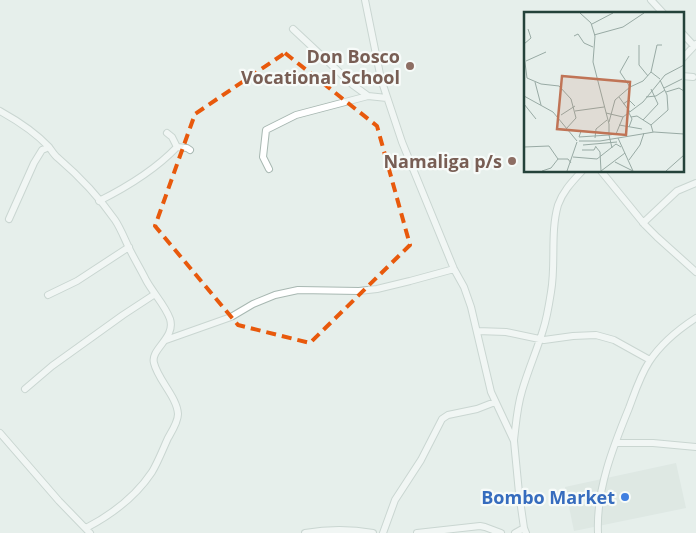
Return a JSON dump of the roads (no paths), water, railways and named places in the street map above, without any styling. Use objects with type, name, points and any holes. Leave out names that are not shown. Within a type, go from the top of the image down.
[{"type":"street","points":[[365,0],[381,79],[387,98],[402,142],[454,269],[464,287],[477,331],[491,392],[514,441]]},
{"type":"street","points":[[651,0],[662,12]]},
{"type":"street","points":[[293,29],[353,85],[368,96]]},
{"type":"street","points":[[684,35],[695,45],[684,57]]},
{"type":"street","points":[[684,76],[693,77]]},
{"type":"street","points":[[270,169],[263,157],[266,130],[296,115],[368,96],[387,98]]},
{"type":"street","points":[[0,111],[29,128],[80,179],[114,218],[121,229],[147,282],[169,316],[171,326],[166,340],[155,353],[153,360],[178,413],[176,423],[153,471],[132,497],[88,530],[59,501],[0,433]]},
{"type":"street","points":[[167,133],[172,136],[177,147]]},
{"type":"street","points":[[99,201],[131,183],[169,156],[177,147]]},
{"type":"street","points":[[177,147],[190,150]]},
{"type":"street","points":[[9,219],[34,163],[42,150],[49,148]]},
{"type":"street","points":[[515,533],[525,531],[514,441],[516,418],[521,392],[540,339],[548,308],[554,275],[554,243],[559,203],[568,186],[581,172]]},
{"type":"street","points":[[602,172],[643,223],[696,272]]},
{"type":"street","points":[[643,223],[677,191],[696,183]]},
{"type":"street","points":[[48,295],[77,281],[129,248]]},
{"type":"street","points":[[166,340],[231,317],[253,304],[275,295],[298,290],[368,290],[454,269]]},
{"type":"street","points":[[24,390],[52,366],[123,315],[156,294]]},
{"type":"street","points":[[598,533],[597,518],[601,490],[642,373],[650,360],[664,345],[696,318]]},
{"type":"street","points":[[477,331],[506,332],[548,340],[581,335],[596,335],[614,340],[650,360]]},
{"type":"street","points":[[383,533],[395,500],[421,460],[442,419],[448,415],[476,409],[496,402]]},
{"type":"street","points":[[616,443],[653,443],[696,447]]},
{"type":"street","points":[[417,533],[480,526],[501,533]]},
{"type":"street","points":[[306,533],[325,530],[353,530],[373,533]]},
{"type":"place","name":"Don Bosco Vocational School","points":[[410,66]]},
{"type":"place","name":"Namaliga p/s","points":[[512,161]]},
{"type":"place","name":"Bombo Market","points":[[625,497]]}]
